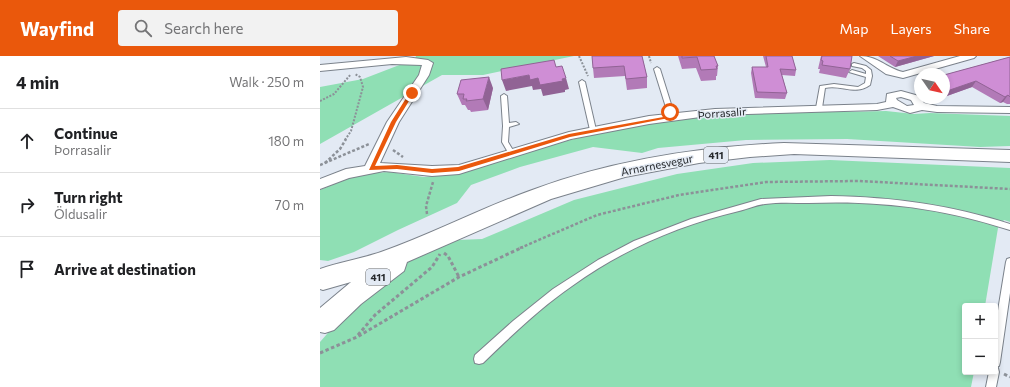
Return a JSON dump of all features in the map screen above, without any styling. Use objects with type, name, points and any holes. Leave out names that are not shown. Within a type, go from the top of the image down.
[{"type":"main road","name":"Arnarnesvegur","points":[[322,279],[442,248],[511,205],[574,183],[659,163],[694,157],[777,148],[1010,156]]},
{"type":"main road","name":"Arnarnesvegur","points":[[322,324],[352,296],[417,250],[442,248]]},
{"type":"main road","name":"411","points":[[322,279],[330,286],[332,296],[331,308],[322,324]]},
{"type":"street","points":[[865,56],[899,75],[906,94],[919,100],[920,106]]},
{"type":"street","points":[[899,75],[971,56]]},
{"type":"street","points":[[320,68],[353,67],[411,57],[428,63],[424,76],[393,122],[371,168]]},
{"type":"street","points":[[893,99],[899,75]]},
{"type":"street","name":"Þorrasalir","points":[[320,184],[346,174],[371,168],[397,167],[432,171],[459,169],[511,152],[593,130],[672,117],[715,112],[876,107],[906,94]]},
{"type":"street","name":"Þorrasalir","points":[[893,99],[901,108],[911,110],[920,106],[937,108],[1010,110]]},
{"type":"lane","points":[[819,108],[822,87],[828,85],[854,89],[863,88],[868,84],[868,69],[854,65]]},
{"type":"lane","points":[[657,69],[672,117]]},
{"type":"lane","points":[[852,72],[869,76]]},
{"type":"lane","points":[[583,85],[593,130]]},
{"type":"lane","points":[[504,96],[506,126],[505,142],[511,152]]},
{"type":"lane","points":[[505,114],[513,112]]},
{"type":"lane","points":[[506,126],[516,124]]},
{"type":"lane","points":[[479,359],[530,312],[583,273],[624,249],[670,228],[720,212],[765,201],[868,199],[927,205],[978,216],[1010,227]]},
{"type":"lane","points":[[998,342],[1010,262]]},
{"type":"lane","points":[[991,387],[993,375]]},
{"type":"path","points":[[579,56],[589,78],[583,85]]},
{"type":"path","points":[[320,101],[334,94],[353,67],[360,77],[363,87],[351,131],[340,149],[325,163]]},
{"type":"path","points":[[320,165],[370,143]]},
{"type":"path","points":[[427,214],[426,206],[428,194],[435,178]]},
{"type":"path","points":[[442,248],[459,277]]},
{"type":"path","points":[[357,337],[365,325],[377,313],[433,268],[440,258],[442,248]]},
{"type":"green space","points":[[416,56],[574,56],[483,75],[442,75],[320,144],[320,87],[363,79],[415,59]]},
{"type":"green space","points":[[886,111],[914,114],[930,113],[1010,116],[1010,146],[980,147],[847,139],[746,140],[658,148],[642,153],[593,147],[520,167],[471,185],[457,203],[354,252],[328,261],[320,260],[320,190],[351,177],[372,173],[389,172],[424,177],[459,173],[597,133],[682,118],[758,113]]},
{"type":"green space","points":[[830,160],[1010,168],[1010,222],[1004,220],[998,228],[986,303],[962,303],[962,375],[973,375],[971,387],[320,387],[320,342],[341,318],[381,279],[409,260],[457,240],[482,239],[574,200],[677,174],[753,163]]},
{"type":"building","points":[[592,56],[642,56],[647,77],[626,79],[624,66],[593,68]]},
{"type":"building","points":[[682,56],[714,56],[718,66],[716,66],[717,69],[701,70],[697,57],[682,58]]},
{"type":"building","points":[[766,56],[792,56],[796,70],[780,69],[787,93],[757,92],[752,67],[768,67]]},
{"type":"building","points":[[822,56],[852,56],[850,69],[822,65]]},
{"type":"building","points":[[890,56],[917,56],[898,61]]},
{"type":"building","points":[[1010,57],[1010,97],[1008,95],[1005,97],[976,81],[950,90],[950,73]]},
{"type":"building","points":[[554,60],[556,67],[562,66],[566,78],[562,79],[563,81],[540,85],[538,78],[530,80],[529,75],[502,80],[501,69]]},
{"type":"building","points":[[489,77],[483,99],[466,101],[467,99],[463,99],[464,94],[457,94],[461,80]]},
{"type":"route","points":[[412,93],[393,122],[371,168],[397,167],[412,170],[432,171],[459,169],[511,152],[593,130],[672,117],[670,112]]}]
